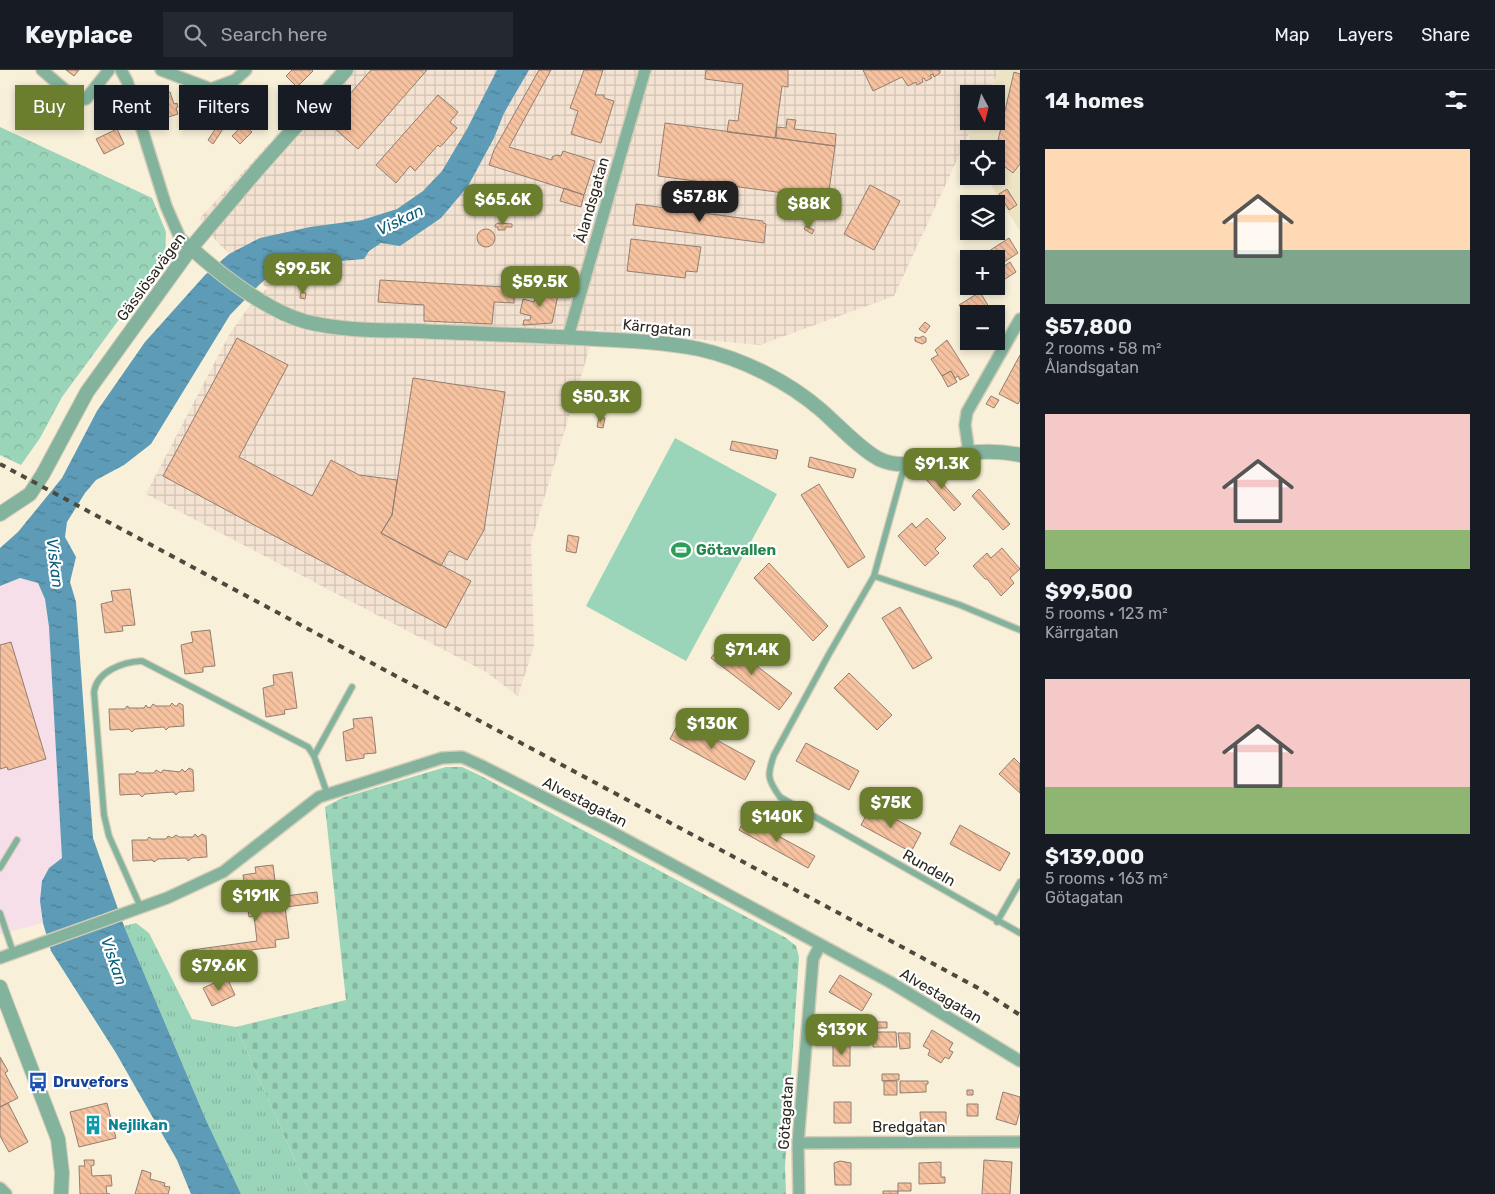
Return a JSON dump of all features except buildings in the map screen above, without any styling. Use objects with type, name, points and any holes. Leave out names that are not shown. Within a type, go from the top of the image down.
[{"type":"street","points":[[42,70],[77,100],[86,99],[109,70]]},
{"type":"street","points":[[121,70],[127,81],[166,206],[180,238],[191,248]]},
{"type":"street","points":[[161,70],[211,89],[235,80],[246,70]]},
{"type":"street","name":"Gässlösavägen","points":[[0,514],[30,494],[43,474],[87,392],[191,248],[346,70]]},
{"type":"street","name":"Ålandsgatan","points":[[568,337],[645,70]]},
{"type":"street","name":"Kärrgatan","points":[[191,248],[209,264],[260,300],[306,322],[348,328],[647,342],[699,349],[740,362],[782,382],[813,404],[880,459],[905,464],[969,453],[1004,452],[1020,455]]},
{"type":"street","points":[[969,453],[965,425],[967,412],[1020,319]]},
{"type":"street","name":"Alvestagatan","points":[[13,952],[126,914],[167,898],[223,872],[319,796],[442,758],[462,757],[608,830],[890,982],[1020,1062]]},
{"type":"street","name":"Götagatan","points":[[799,1194],[798,1144],[813,959],[820,945]]},
{"type":"street","points":[[0,958],[13,952]]},
{"type":"street","points":[[0,988],[58,1139],[62,1173],[61,1194]]},
{"type":"street","name":"Bredgatan","points":[[798,1144],[1020,1142]]},
{"type":"street","points":[[0,1188],[6,1194]]},
{"type":"lane","name":"Rundeln","points":[[905,464],[874,576],[774,755],[768,772],[771,784],[780,796],[1020,933]]},
{"type":"lane","points":[[874,576],[960,604],[1020,630]]},
{"type":"lane","points":[[141,908],[110,836],[104,814],[94,692],[95,684],[99,678],[118,666],[142,661],[308,747],[314,756],[328,793]]},
{"type":"lane","points":[[314,756],[352,687]]},
{"type":"lane","points":[[0,868],[17,840]]},
{"type":"lane","points":[[998,922],[1020,882]]},
{"type":"lane","points":[[0,913],[13,952]]},
{"type":"shaded area","points":[[334,70],[999,70],[992,85],[960,85],[960,130],[971,130],[966,140],[960,140],[960,153],[894,296],[760,345],[595,330],[531,542],[534,646],[518,696],[486,672],[146,494],[229,335],[248,308],[267,288],[218,243],[199,219],[281,130],[351,130],[351,85],[321,85]]},
{"type":"shaded area","points":[[999,70],[1020,70],[1020,231],[1005,207],[1005,195],[997,195],[992,185],[1005,185],[1005,140],[970,140],[968,135],[970,130],[1005,130],[1005,85],[992,85]]},
{"type":"shaded area","points":[[20,578],[38,583],[45,599],[49,627],[63,858],[49,868],[40,901],[43,923],[0,934],[0,586]]},
{"type":"green space","points":[[0,127],[152,198],[166,232],[165,257],[62,397],[40,438],[21,465],[0,455]]},
{"type":"green space","name":"Götavallen","points":[[675,438],[777,494],[686,661],[586,606]]},
{"type":"green space","points":[[446,767],[462,767],[481,776],[786,938],[796,946],[799,957],[785,1166],[786,1194],[310,1194],[236,1027],[346,1000],[325,807],[342,798]]},
{"type":"green space","points":[[136,923],[149,933],[192,1019],[236,1027],[310,1194],[241,1194],[206,1120],[124,926]]},
{"type":"water","name":"Viskan","points":[[497,70],[529,70],[504,113],[494,138],[468,186],[441,218],[400,246],[381,243],[369,251],[364,259],[321,260],[289,266],[273,273],[230,315],[151,444],[124,465],[96,480],[85,493],[67,522],[65,537],[76,557],[70,582],[76,602],[93,838],[124,926],[206,1120],[241,1194],[191,1194],[177,1160],[116,1053],[51,951],[43,923],[40,901],[42,881],[49,868],[62,858],[49,627],[45,599],[38,583],[20,578],[0,586],[0,548],[18,532],[62,478],[97,411],[145,342],[205,275],[229,254],[260,238],[310,227],[362,220],[397,209],[423,191],[442,171],[467,129]]},
{"type":"railway","points":[[0,464],[917,955],[978,988],[1020,1015]]},
{"type":"place","name":"Götavallen","points":[[681,550]]},
{"type":"place","name":"Druvefors","points":[[38,1082]]},
{"type":"place","name":"Nejlikan","points":[[93,1125]]}]
